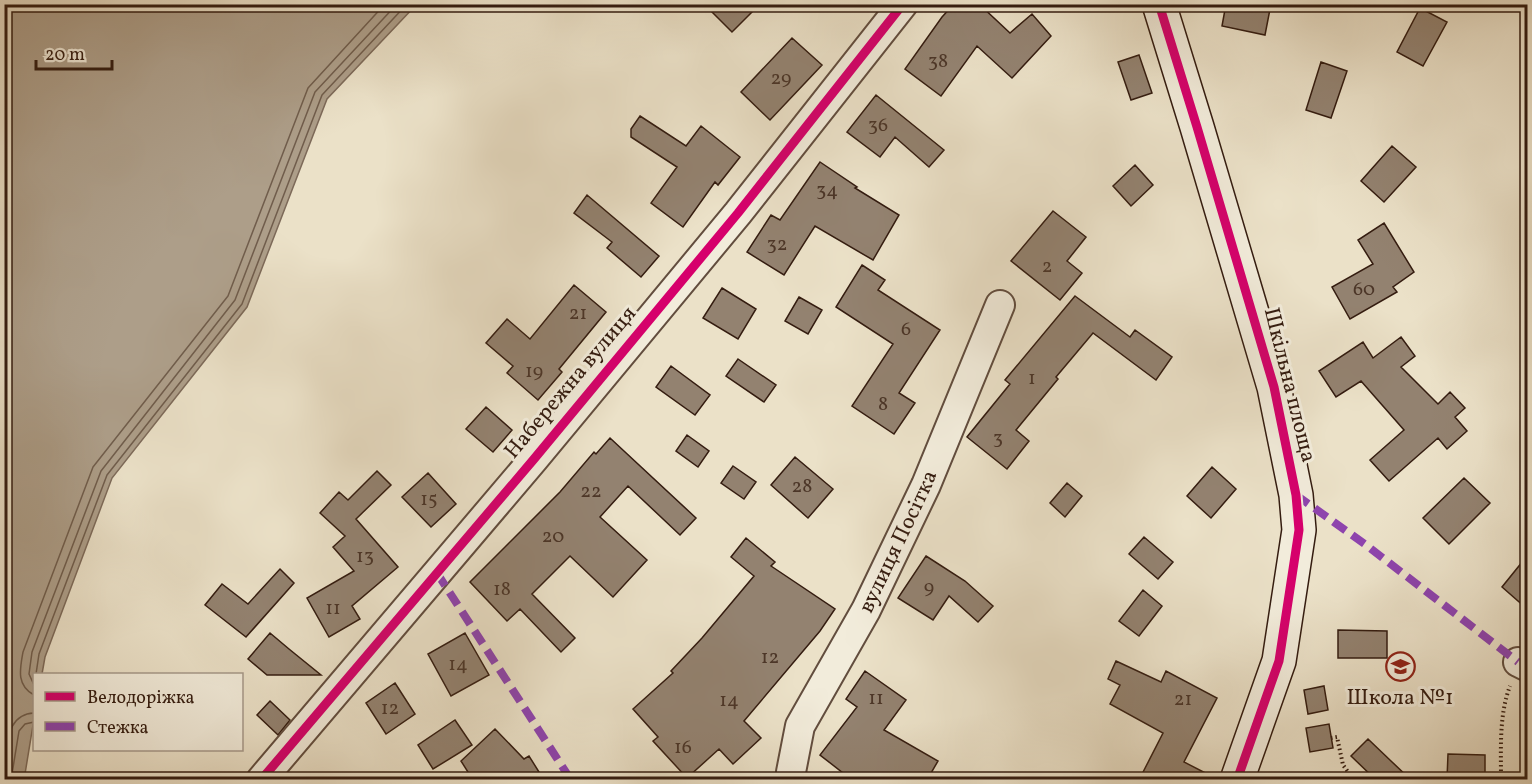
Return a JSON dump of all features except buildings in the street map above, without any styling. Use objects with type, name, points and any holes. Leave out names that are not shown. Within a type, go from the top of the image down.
[{"type":"street","name":"Набережна вулиця","points":[[261,780],[534,459],[738,213],[903,4]]},
{"type":"street","name":"Шкільна площа","points":[[1159,4],[1274,387],[1296,495],[1299,530],[1278,661],[1237,780]]},
{"type":"street","name":"вулиця Посітка","points":[[787,777],[800,726],[866,610],[926,485],[1000,305]]},
{"type":"path","points":[[1501,780],[1504,701],[1523,665]]},
{"type":"path","points":[[1331,738],[1337,737],[1343,765],[1354,780]]},
{"type":"water","points":[[5,4],[416,5],[327,99],[247,307],[112,478],[45,657],[42,673],[33,673],[33,725],[24,780],[4,779]]},
{"type":"marked path","points":[[1296,495],[1366,545],[1518,662]]},
{"type":"marked path","points":[[437,573],[571,780]]},
{"type":"cycle path","points":[[261,780],[534,459],[738,213],[903,4]]},
{"type":"cycle path","points":[[1159,4],[1274,387],[1296,495],[1299,530],[1279,661],[1237,780]]},
{"type":"place","name":"Школа №1","points":[[1400,666]]}]
